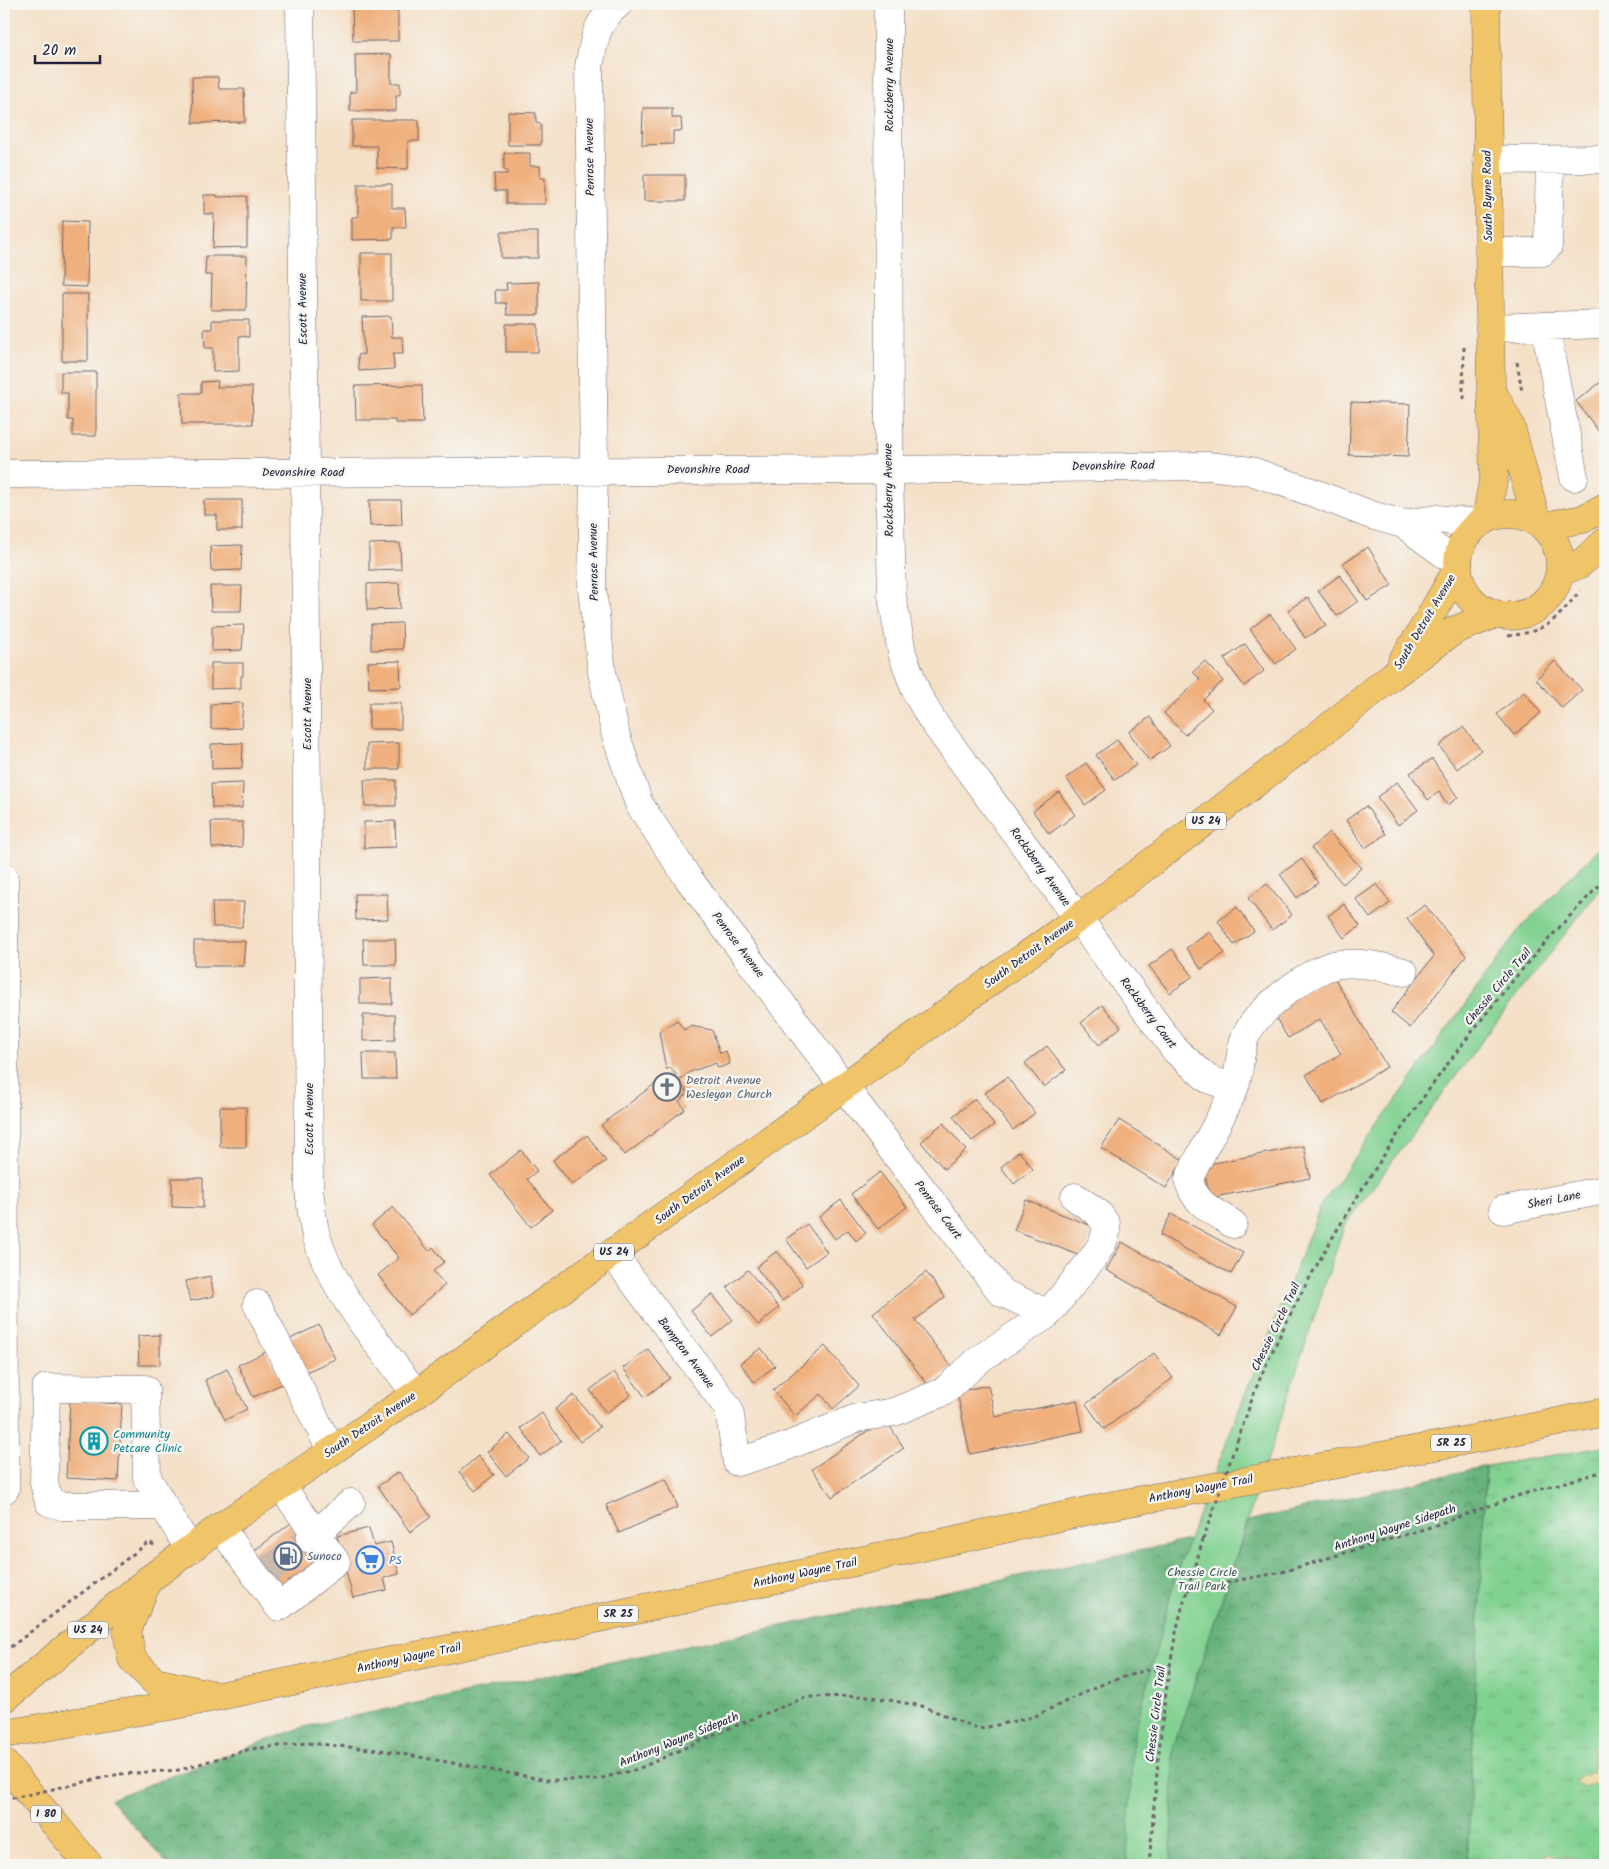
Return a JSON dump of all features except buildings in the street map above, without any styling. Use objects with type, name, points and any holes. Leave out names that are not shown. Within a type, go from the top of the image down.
[{"type":"main road","name":"South Byrne Road","points":[[1483,521],[1494,475],[1487,160],[1486,4]]},
{"type":"main road","name":"South Byrne Road","points":[[1491,389],[1510,424],[1540,524]]},
{"type":"main road","points":[[1540,524],[1583,519],[1605,507]]},
{"type":"main road","points":[[1483,521],[1495,516],[1512,514],[1528,517],[1540,524],[1554,539],[1560,555],[1560,572],[1579,565],[1605,542]]},
{"type":"main road","name":"South Detroit Avenue","points":[[1483,521],[1467,535],[1460,551],[1458,566],[1462,583],[1470,597],[1482,608],[1496,614],[1514,616],[1530,612],[1544,602],[1555,588],[1560,572]]},
{"type":"main road","name":"South Detroit Avenue","points":[[1392,676],[1418,637],[1458,566]]},
{"type":"main road","name":"South Detroit Avenue","points":[[4,1699],[148,1580],[220,1527],[416,1394],[1078,919],[1327,729],[1392,676],[1455,630],[1496,614]]},
{"type":"main road","name":"Anthony Wayne Trail","points":[[4,1734],[176,1705],[594,1620],[1114,1505],[1495,1435],[1605,1412]]},
{"type":"main road","points":[[148,1580],[127,1632],[132,1659],[155,1682],[218,1695]]},
{"type":"main road","name":"I 80","points":[[4,1763],[89,1865]]},
{"type":"street","name":"Escott Avenue","points":[[300,4],[309,1189],[316,1234],[330,1272],[344,1296],[416,1394]]},
{"type":"street","name":"Penrose Avenue","points":[[618,4],[606,14],[595,37],[589,67],[594,470],[592,590],[602,672],[616,736],[639,804],[688,878],[844,1087]]},
{"type":"street","name":"Rocksberry Avenue","points":[[888,5],[888,470],[892,596],[902,653],[917,694],[932,720],[1078,919]]},
{"type":"street","points":[[1487,160],[1605,159]]},
{"type":"street","points":[[1489,252],[1542,252],[1548,246],[1550,160]]},
{"type":"street","points":[[1490,328],[1605,324]]},
{"type":"street","points":[[1545,326],[1574,477]]},
{"type":"street","name":"Devonshire Road","points":[[4,474],[1227,467],[1277,479],[1371,515],[1403,524],[1458,566]]},
{"type":"street","name":"Devonshire Road","points":[[1403,524],[1436,519],[1483,521]]},
{"type":"street","points":[[4,878],[5,1489]]},
{"type":"street","name":"Rocksberry Court","points":[[1078,919],[1176,1051],[1208,1079],[1234,1088]]},
{"type":"street","points":[[1234,1224],[1203,1204],[1196,1197],[1190,1186],[1189,1179],[1234,1088],[1246,1036],[1255,1020],[1278,998],[1324,968],[1340,964],[1379,966],[1404,972]]},
{"type":"street","name":"Penrose Court","points":[[844,1087],[1001,1292],[1048,1314]]},
{"type":"street","name":"Sheri Lane","points":[[1503,1210],[1605,1190]]},
{"type":"street","points":[[1048,1314],[1093,1258],[1102,1244],[1106,1233],[1106,1224],[1098,1213],[1075,1197]]},
{"type":"street","name":"Bampton Avenue","points":[[612,1253],[728,1408],[737,1462],[780,1449],[857,1418],[894,1412],[943,1392],[980,1358],[1048,1314]]},
{"type":"street","points":[[257,1304],[331,1450]]},
{"type":"street","points":[[164,1506],[62,1506],[49,1502],[44,1483],[46,1388],[145,1389],[147,1478],[164,1506],[190,1550]]},
{"type":"street","points":[[220,1527],[256,1569],[279,1607],[336,1562],[308,1530],[281,1486]]},
{"type":"street","points":[[308,1530],[351,1503]]},
{"type":"path","points":[[1464,338],[1463,391],[1466,410]]},
{"type":"path","name":"Chessie Circle Trail","points":[[1149,1865],[1160,1747],[1170,1668],[1187,1590],[1258,1383],[1279,1337],[1327,1247],[1370,1176],[1436,1079],[1476,1025],[1519,973],[1605,880]]},
{"type":"path","name":"Anthony Wayne Sidepath","points":[[1187,1590],[1282,1572],[1427,1528],[1523,1494],[1605,1471]]},
{"type":"path","points":[[4,1652],[149,1542]]},
{"type":"path","name":"Anthony Wayne Sidepath","points":[[4,1800],[120,1774],[179,1770],[250,1749],[308,1743],[380,1750],[547,1780],[594,1780],[638,1768],[806,1697],[866,1696],[922,1706],[979,1728],[1034,1717],[1113,1680],[1146,1670],[1170,1668]]},
{"type":"green space","name":"Chessie Circle Trail Park","points":[[1605,844],[1605,887],[1596,894],[1491,1029],[1344,1226],[1173,1748],[1171,1865],[1127,1865],[1133,1740],[1177,1571],[1322,1203],[1518,931]]},
{"type":"green space","points":[[1605,1447],[1605,1865],[1467,1865],[1486,1466]]},
{"type":"green space","points":[[1486,1466],[1467,1865],[1171,1865],[1173,1748],[1248,1521]]},
{"type":"green space","points":[[1189,1540],[1177,1571],[1133,1740],[1127,1865],[168,1865],[110,1799],[303,1727]]},
{"type":"sand","points":[[1598,1741],[1603,1741],[1605,1744],[1605,1780],[1583,1787],[1576,1782],[1580,1777],[1592,1772],[1594,1761],[1592,1748]]},
{"type":"sand","points":[[1550,1854],[1560,1858],[1577,1858],[1579,1864],[1545,1865],[1544,1857]]},
{"type":"tunnel","points":[[266,1572],[310,1539]]},
{"type":"place","name":"Detroit Avenue Wesleyan Church","points":[[667,1087]]},
{"type":"place","name":"Community Petcare Clinic","points":[[94,1441]]},
{"type":"place","name":"Sunoco","points":[[288,1556]]},
{"type":"place","name":"PS","points":[[370,1560]]}]
